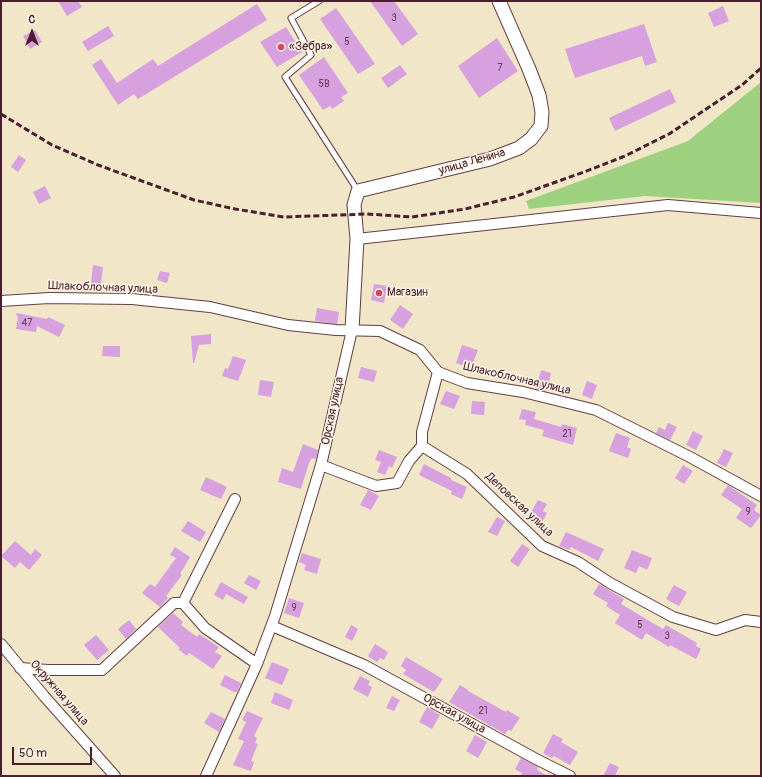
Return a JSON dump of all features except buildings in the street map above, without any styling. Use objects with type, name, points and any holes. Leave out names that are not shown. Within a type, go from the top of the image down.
[{"type":"street","name":"улица Ленина","points":[[358,191],[490,159],[519,148],[531,140],[541,126],[542,112],[539,95],[499,1]]},
{"type":"street","name":"Орская улица","points":[[206,776],[257,664],[272,626],[321,465],[352,330],[357,239],[354,205],[358,191]]},
{"type":"street","points":[[357,239],[668,204],[761,213]]},
{"type":"street","name":"Шлакоблочная улица","points":[[1,301],[49,298],[132,299],[210,307],[288,325],[336,330],[380,331],[420,350],[438,372],[467,383],[522,392],[596,410],[690,457],[761,496]]},
{"type":"street","points":[[321,465],[376,486],[397,483],[409,461],[422,446],[422,432],[438,372]]},
{"type":"street","name":"Деповская улица","points":[[422,446],[467,474],[542,546],[578,562],[610,583],[673,617],[716,630],[745,620],[761,622]]},
{"type":"street","points":[[183,603],[235,499]]},
{"type":"street","points":[[20,668],[48,670],[102,670],[174,603],[183,603],[204,628],[257,664]]},
{"type":"street","name":"Орская улица","points":[[272,626],[364,665],[536,760],[570,776]]},
{"type":"street","name":"Окружная улица","points":[[1,644],[20,668],[115,776]]},
{"type":"lane","points":[[319,1],[291,18],[311,55],[285,76],[358,191]]},
{"type":"green space","points":[[761,82],[761,203],[645,196],[529,209],[526,201],[688,141]]},
{"type":"railway","points":[[1,114],[52,145],[98,165],[194,200],[235,209],[284,217],[367,214],[412,217],[465,209],[514,197],[625,156],[669,134],[742,85],[761,68]]},
{"type":"place","name":"«Зебра»","points":[[281,47]]},
{"type":"place","name":"Магазин","points":[[379,293]]}]
